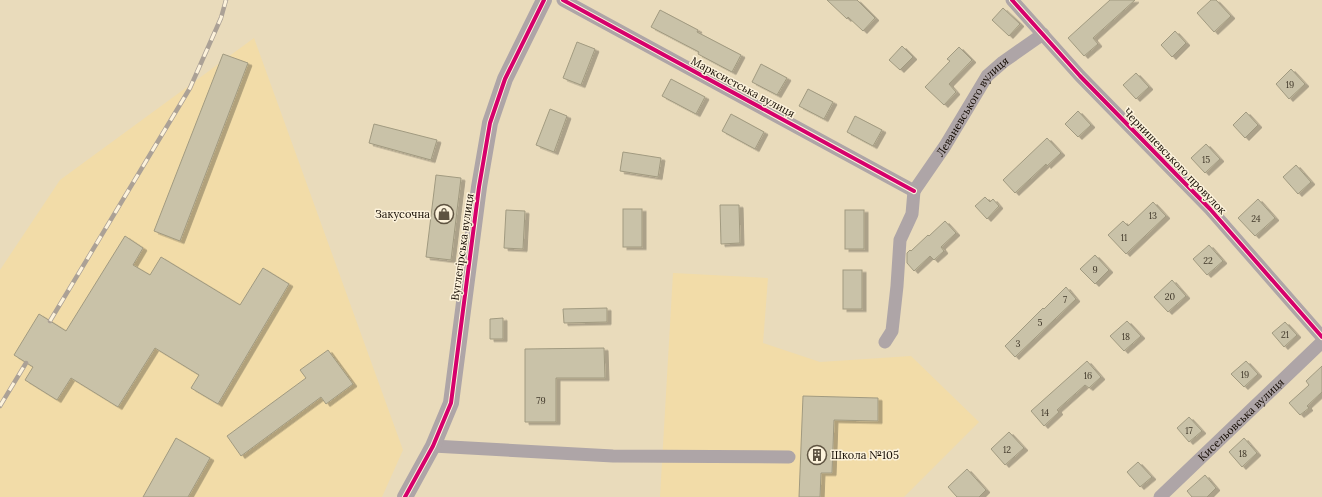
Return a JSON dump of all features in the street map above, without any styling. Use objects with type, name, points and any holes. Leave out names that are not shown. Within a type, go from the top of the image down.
[{"type":"street","name":"Вуглегірська вулиця","points":[[405,497],[433,446],[451,403],[479,187],[490,123],[505,79],[544,0]]},
{"type":"street","name":"Марксистська вулиця","points":[[563,0],[914,191]]},
{"type":"street","name":"Чернишевського провулок","points":[[1012,0],[1086,81],[1210,209],[1322,337]]},
{"type":"street","name":"Леваневського вулиця","points":[[914,191],[945,146],[987,76],[1003,62],[1043,34]]},
{"type":"street","points":[[885,342],[892,331],[900,240],[912,214],[914,191]]},
{"type":"street","name":"Кисельовська вулиця","points":[[1160,497],[1322,342]]},
{"type":"street","points":[[433,446],[613,456],[789,457]]},
{"type":"shaded area","points":[[254,38],[403,450],[382,497],[0,497],[0,270],[60,180]]},
{"type":"shaded area","points":[[673,273],[768,278],[763,343],[820,362],[911,356],[979,422],[904,497],[660,497]]},
{"type":"building","points":[[827,0],[857,0],[875,18],[863,31],[848,17],[847,19]]},
{"type":"building","points":[[1110,0],[1135,0],[1093,38],[1098,44],[1084,56],[1068,38]]},
{"type":"building","points":[[1211,0],[1216,0],[1231,16],[1214,32],[1197,13]]},
{"type":"building","points":[[1003,8],[1020,24],[1009,36],[992,20]]},
{"type":"building","points":[[660,10],[698,30],[697,32],[741,55],[732,72],[698,54],[699,52],[651,27]]},
{"type":"building","points":[[1175,31],[1186,43],[1172,57],[1161,45]]},
{"type":"building","points":[[577,42],[595,49],[581,85],[563,78]]},
{"type":"building","points":[[902,46],[913,57],[900,70],[889,60]]},
{"type":"building","points":[[959,47],[972,60],[949,84],[956,92],[944,105],[925,87],[950,61],[947,59]]},
{"type":"building","points":[[223,54],[248,63],[180,241],[154,231]]},
{"type":"building","points":[[761,64],[787,78],[777,95],[752,82]]},
{"type":"building","points":[[1291,69],[1305,84],[1289,99],[1276,84]]},
{"type":"building","points":[[1136,73],[1149,87],[1136,99],[1123,85]]},
{"type":"building","points":[[671,79],[705,97],[696,114],[662,96]]},
{"type":"building","points":[[808,89],[833,102],[824,119],[799,106]]},
{"type":"building","points":[[550,109],[567,116],[554,152],[536,145]]},
{"type":"building","points":[[1078,111],[1091,125],[1078,137],[1065,124]]},
{"type":"building","points":[[1246,112],[1258,125],[1245,138],[1233,125]]},
{"type":"building","points":[[731,114],[764,132],[755,149],[722,131]]},
{"type":"building","points":[[855,116],[882,130],[873,146],[847,132]]},
{"type":"building","points":[[374,124],[437,140],[431,160],[369,143]]},
{"type":"building","points":[[1047,138],[1061,153],[1047,166],[1046,164],[1015,193],[1003,180]]},
{"type":"building","points":[[1206,144],[1220,159],[1205,173],[1191,158]]},
{"type":"building","points":[[623,152],[661,158],[658,177],[620,171]]},
{"type":"building","points":[[1296,165],[1311,182],[1298,194],[1283,177]]},
{"type":"building","points":[[436,175],[461,178],[451,260],[426,257]]},
{"type":"building","points":[[985,197],[990,202],[993,199],[999,206],[987,219],[975,206]]},
{"type":"building","points":[[1258,199],[1275,218],[1255,236],[1238,218]]},
{"type":"building","points":[[1153,202],[1166,216],[1126,254],[1108,235],[1123,221],[1128,226]]},
{"type":"building","points":[[720,205],[739,205],[740,243],[721,244]]},
{"type":"building","points":[[623,209],[642,209],[642,247],[623,247]]},
{"type":"building","points":[[506,210],[525,211],[523,249],[504,248]]},
{"type":"building","points":[[845,210],[864,210],[864,249],[845,249]]},
{"type":"building","points":[[945,221],[956,233],[941,247],[944,251],[934,260],[930,256],[914,271],[907,263],[907,253]]},
{"type":"building","points":[[125,236],[143,248],[133,265],[150,275],[161,257],[240,305],[263,268],[289,284],[218,404],[191,388],[199,375],[155,348],[118,407],[71,378],[57,400],[25,380],[33,367],[14,355],[39,314],[66,331]]},
{"type":"building","points":[[1209,245],[1223,261],[1207,275],[1193,259]]},
{"type":"building","points":[[1095,255],[1109,270],[1095,284],[1080,269]]},
{"type":"building","points":[[843,270],[862,270],[862,309],[843,309]]},
{"type":"building","points":[[1172,280],[1186,296],[1168,312],[1154,297]]},
{"type":"building","points":[[1066,287],[1076,299],[1015,357],[1005,346]]},
{"type":"building","points":[[607,308],[607,322],[564,323],[563,309]]},
{"type":"building","points":[[503,318],[503,339],[490,339],[490,319]]},
{"type":"building","points":[[1127,321],[1141,336],[1124,351],[1110,336]]},
{"type":"building","points":[[1285,322],[1297,335],[1284,347],[1272,333]]},
{"type":"building","points":[[604,348],[605,378],[556,378],[556,422],[525,422],[525,349]]},
{"type":"building","points":[[328,350],[353,384],[326,404],[321,397],[241,456],[227,436],[306,378],[300,370]]},
{"type":"building","points":[[1087,361],[1101,377],[1089,388],[1085,385],[1057,410],[1059,412],[1044,426],[1031,411]]},
{"type":"building","points":[[1246,361],[1258,374],[1244,387],[1231,374]]},
{"type":"building","points":[[1322,366],[1322,392],[1307,406],[1309,408],[1300,415],[1289,403],[1309,385],[1306,381]]},
{"type":"building","name":"Школа №105","points":[[803,396],[878,398],[878,421],[834,420],[832,473],[821,473],[820,497],[799,497]]},
{"type":"building","points":[[1189,417],[1202,431],[1189,442],[1177,428]]},
{"type":"building","points":[[1009,432],[1024,448],[1005,465],[991,449]]},
{"type":"building","points":[[176,438],[210,458],[188,497],[143,497]]},
{"type":"building","points":[[1244,438],[1257,453],[1242,467],[1229,452]]},
{"type":"building","points":[[1138,462],[1152,477],[1140,487],[1127,472]]},
{"type":"building","points":[[967,469],[986,490],[979,497],[957,497],[948,487]]},
{"type":"building","points":[[1205,475],[1216,488],[1207,497],[1192,497],[1187,491]]},
{"type":"railway","points":[[50,321],[190,88],[221,18],[226,0]]},
{"type":"railway","points":[[0,406],[26,363]]},
{"type":"cycle path","points":[[405,497],[433,446],[451,403],[479,187],[490,123],[505,79],[544,0]]},
{"type":"cycle path","points":[[563,0],[914,191]]},
{"type":"cycle path","points":[[1012,0],[1080,76],[1210,209],[1322,337]]},
{"type":"place","name":"Закусочна","points":[[444,214]]},
{"type":"place","name":"Школа №105","points":[[817,455]]}]
